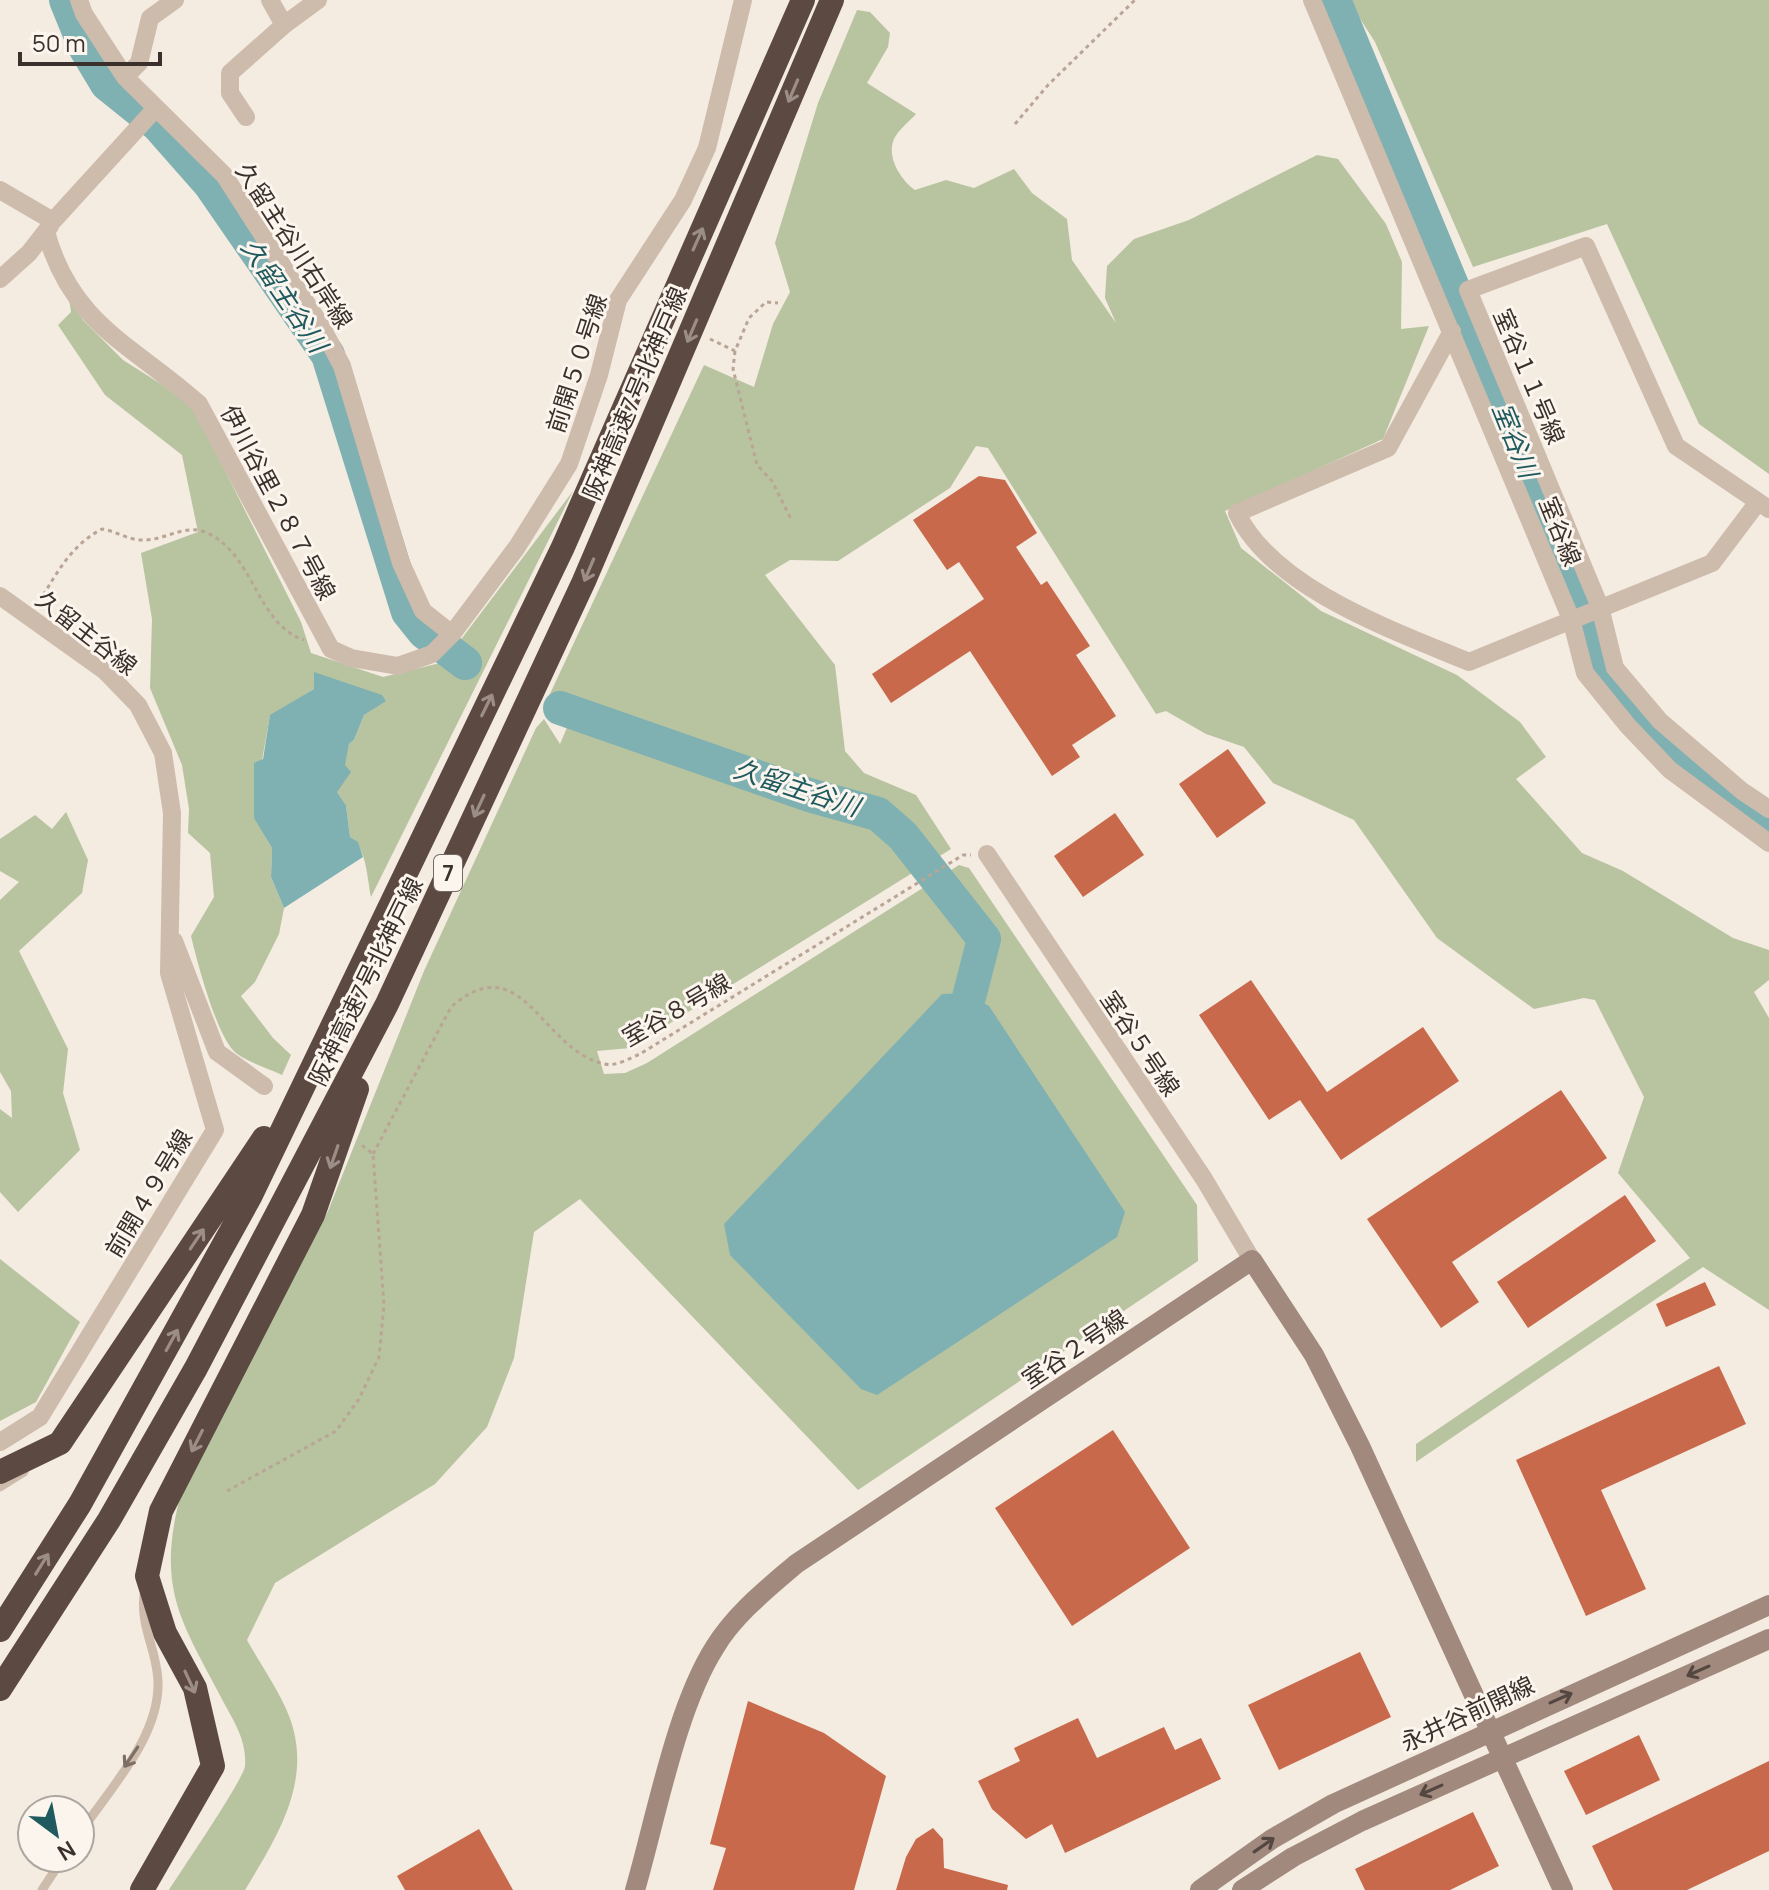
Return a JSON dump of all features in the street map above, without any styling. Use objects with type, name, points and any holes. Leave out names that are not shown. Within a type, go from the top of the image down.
[{"type":"highway","name":"阪神高速7号北神戸線","points":[[0,1630],[80,1504],[250,1197],[563,547],[800,5]]},
{"type":"highway","name":"阪神高速7号北神戸線","points":[[0,1689],[109,1520],[196,1368],[387,1004],[584,581],[827,10]]},
{"type":"highway","points":[[142,1890],[213,1766],[195,1688],[165,1633],[147,1576],[161,1511],[313,1215],[387,1004]]},
{"type":"highway","points":[[0,1472],[60,1443],[315,1063]]},
{"type":"street","name":"久留主谷川右岸線","points":[[79,0],[84,14],[150,116],[224,175],[320,324],[342,366],[401,563],[423,611],[444,642]]},
{"type":"street","points":[[125,77],[139,63],[150,18],[175,0]]},
{"type":"street","points":[[270,0],[284,25]]},
{"type":"street","points":[[246,117],[230,93],[230,73],[284,25],[318,0]]},
{"type":"street","name":"前開５０号線","points":[[444,642],[517,547],[569,464],[599,375],[618,300],[683,200],[707,148],[743,0]]},
{"type":"street","name":"室谷線","points":[[1312,0],[1571,619],[1585,673],[1628,726],[1670,770],[1769,843]]},
{"type":"street","points":[[0,279],[29,253],[150,116]]},
{"type":"street","points":[[0,190],[50,227]]},
{"type":"street","name":"伊川谷里２８７号線","points":[[50,227],[54,262],[107,334],[175,382],[199,404],[331,649]]},
{"type":"street","name":"室谷１１号線","points":[[1764,506],[1676,446],[1586,246],[1468,290],[1600,607],[1615,668],[1660,721],[1742,791],[1769,809]]},
{"type":"street","points":[[1452,331],[1388,448],[1237,513],[1249,538],[1338,607],[1469,662],[1712,563],[1764,506]]},
{"type":"street","name":"久留主谷線","points":[[0,596],[105,671],[138,705],[163,753],[172,813],[170,931]]},
{"type":"street","points":[[331,649],[351,658],[398,666],[444,642]]},
{"type":"street","name":"室谷５号線","points":[[987,854],[1204,1179],[1252,1260]]},
{"type":"street","points":[[170,931],[217,1052],[264,1086]]},
{"type":"street","name":"前開４９号線","points":[[0,1442],[40,1417],[215,1130],[169,973],[170,931]]},
{"type":"street","points":[[1252,1260],[1314,1355],[1360,1446],[1563,1890]]},
{"type":"street","name":"室谷２号線","points":[[635,1890],[691,1694],[715,1646],[752,1602],[796,1564],[1252,1260]]},
{"type":"street","name":"永井谷前開線","points":[[1200,1890],[1272,1839],[1333,1804],[1769,1605]]},
{"type":"street","points":[[1242,1890],[1293,1857],[1348,1828],[1769,1639]]},
{"type":"lane","points":[[0,1487],[60,1443]]},
{"type":"lane","points":[[96,1809],[152,1725],[158,1681],[142,1613],[147,1576]]},
{"type":"path","points":[[1015,124],[1048,85],[1135,0]]},
{"type":"path","points":[[778,303],[766,302],[749,318],[735,351],[733,369],[757,465],[772,481],[791,519]]},
{"type":"path","points":[[723,345],[735,351]]},
{"type":"path","points":[[31,616],[65,559],[83,539],[102,529],[143,541],[191,529],[220,540],[235,554],[282,628],[294,637],[331,649]]},
{"type":"path","name":"室谷８号線","points":[[373,1154],[451,1007],[468,992],[492,985],[518,995],[579,1055],[608,1066],[640,1054],[963,855],[987,854]]},
{"type":"path","points":[[227,1491],[336,1431],[359,1399],[379,1357],[384,1305],[373,1154],[359,1143]]},
{"type":"green space","points":[[1348,0],[1769,0],[1769,474],[1699,424],[1607,224],[1473,267],[1375,42]]},
{"type":"green space","points":[[857,10],[870,12],[890,33],[888,47],[867,83],[916,114],[898,132],[892,146],[896,168],[905,180],[915,190],[946,180],[974,188],[1014,169],[1032,193],[1067,219],[1072,260],[1116,323],[1105,298],[1107,266],[1134,239],[1189,220],[1317,155],[1338,159],[1386,224],[1402,262],[1401,329],[1429,326],[1383,439],[1225,511],[1241,548],[1321,611],[1457,675],[1520,722],[1546,757],[1516,779],[1582,853],[1623,871],[1733,938],[1769,950],[1769,980],[1754,992],[1769,1018],[1769,1310],[1703,1267],[1416,1462],[1416,1444],[1690,1258],[1618,1173],[1644,1097],[1595,1000],[1584,998],[1534,1009],[1437,938],[1354,820],[1273,783],[1244,747],[1206,734],[1166,711],[1156,714],[988,448],[976,446],[950,488],[838,561],[790,560],[765,575],[835,665],[845,751],[864,773],[916,795],[951,849],[630,1048],[597,1051],[604,1074],[625,1073],[647,1063],[959,865],[969,868],[1197,1205],[1198,1261],[858,1490],[580,1199],[534,1232],[514,1358],[487,1427],[435,1484],[275,1583],[247,1640],[285,1706],[296,1740],[295,1785],[288,1807],[280,1829],[245,1890],[169,1890],[224,1806],[245,1766],[239,1733],[196,1650],[177,1605],[171,1557],[180,1497],[328,1211],[424,971],[536,728],[544,719],[560,744],[569,723],[665,761],[872,824],[885,831],[897,845],[915,834],[883,807],[549,696],[704,365],[754,387],[773,324],[790,292],[775,243],[818,103]]},
{"type":"green space","points":[[69,298],[83,320],[123,360],[191,403],[301,622],[311,653],[383,677],[444,662],[573,491],[371,897],[363,856],[350,837],[346,805],[337,792],[349,744],[354,740],[364,715],[386,700],[315,673],[314,689],[270,716],[262,760],[254,764],[254,817],[272,848],[271,877],[284,908],[279,934],[255,982],[241,996],[273,1038],[291,1055],[282,1075],[236,1053],[222,1032],[209,998],[191,936],[214,897],[210,853],[188,833],[189,809],[182,765],[150,688],[152,619],[141,553],[198,532],[182,455],[105,395],[58,325],[71,312]]},
{"type":"green space","points":[[66,812],[88,860],[82,893],[19,951],[68,1049],[63,1093],[80,1150],[18,1212],[0,1192],[0,1109],[12,1118],[11,1091],[0,1072],[0,900],[19,882],[0,871],[0,839],[35,815],[52,829]]},
{"type":"green space","points":[[0,1259],[80,1322],[36,1402],[0,1421]]},
{"type":"water","points":[[314,672],[382,695],[386,701],[364,715],[354,740],[349,744],[345,765],[351,772],[337,792],[346,805],[350,837],[358,842],[363,857],[284,908],[271,877],[272,848],[254,818],[254,763],[263,759],[270,715],[314,689]]},
{"type":"water","points":[[965,993],[989,1006],[1125,1212],[1117,1237],[877,1395],[861,1389],[730,1255],[724,1224],[942,994]]},
{"type":"building","points":[[979,476],[1005,480],[1037,533],[1016,547],[1041,585],[1047,581],[1090,646],[1076,655],[1116,716],[1072,745],[1080,757],[1052,776],[970,651],[891,703],[872,674],[984,599],[959,562],[947,570],[913,520]]},
{"type":"building","points":[[1228,749],[1266,803],[1217,838],[1179,784]]},
{"type":"building","points":[[1115,813],[1144,855],[1083,897],[1054,856]]},
{"type":"building","points":[[1251,980],[1327,1092],[1423,1027],[1459,1081],[1341,1160],[1300,1100],[1269,1120],[1199,1015]]},
{"type":"building","points":[[1561,1090],[1607,1158],[1452,1262],[1479,1302],[1441,1328],[1367,1219]]},
{"type":"building","points":[[1625,1195],[1656,1241],[1528,1328],[1497,1282]]},
{"type":"building","points":[[1705,1282],[1716,1305],[1666,1327],[1656,1304]]},
{"type":"building","points":[[1719,1366],[1746,1424],[1601,1490],[1646,1589],[1586,1616],[1516,1460]]},
{"type":"building","points":[[1113,1430],[1190,1548],[1072,1626],[995,1508]]},
{"type":"building","points":[[1360,1652],[1391,1717],[1279,1770],[1248,1705]]},
{"type":"building","points":[[748,1701],[824,1733],[886,1776],[854,1890],[713,1890],[726,1848],[710,1844]]},
{"type":"building","points":[[1078,1718],[1097,1758],[1164,1727],[1175,1750],[1201,1738],[1221,1779],[1065,1853],[1052,1824],[1026,1839],[992,1809],[978,1781],[1020,1761],[1014,1748]]},
{"type":"building","points":[[1639,1735],[1660,1780],[1586,1815],[1564,1771]]},
{"type":"building","points":[[1769,1761],[1769,1851],[1687,1890],[1613,1890],[1592,1846]]},
{"type":"building","points":[[1473,1812],[1499,1866],[1450,1890],[1365,1890],[1355,1869]]},
{"type":"building","points":[[933,1828],[943,1839],[944,1868],[1008,1885],[1007,1890],[896,1890],[906,1857],[916,1839]]},
{"type":"building","points":[[479,1829],[513,1890],[405,1890],[397,1876]]},
{"type":"waterway","name":"久留主谷川","points":[[66,0],[86,49],[107,84],[158,125],[210,184],[328,355],[408,612],[424,632],[465,663]]},
{"type":"waterway","name":"室谷川","points":[[1334,0],[1561,549],[1604,669],[1654,732],[1715,788],[1769,829]]},
{"type":"waterway","name":"久留主谷川","points":[[560,708],[809,795],[878,814],[903,836],[984,939],[960,1032]]}]
